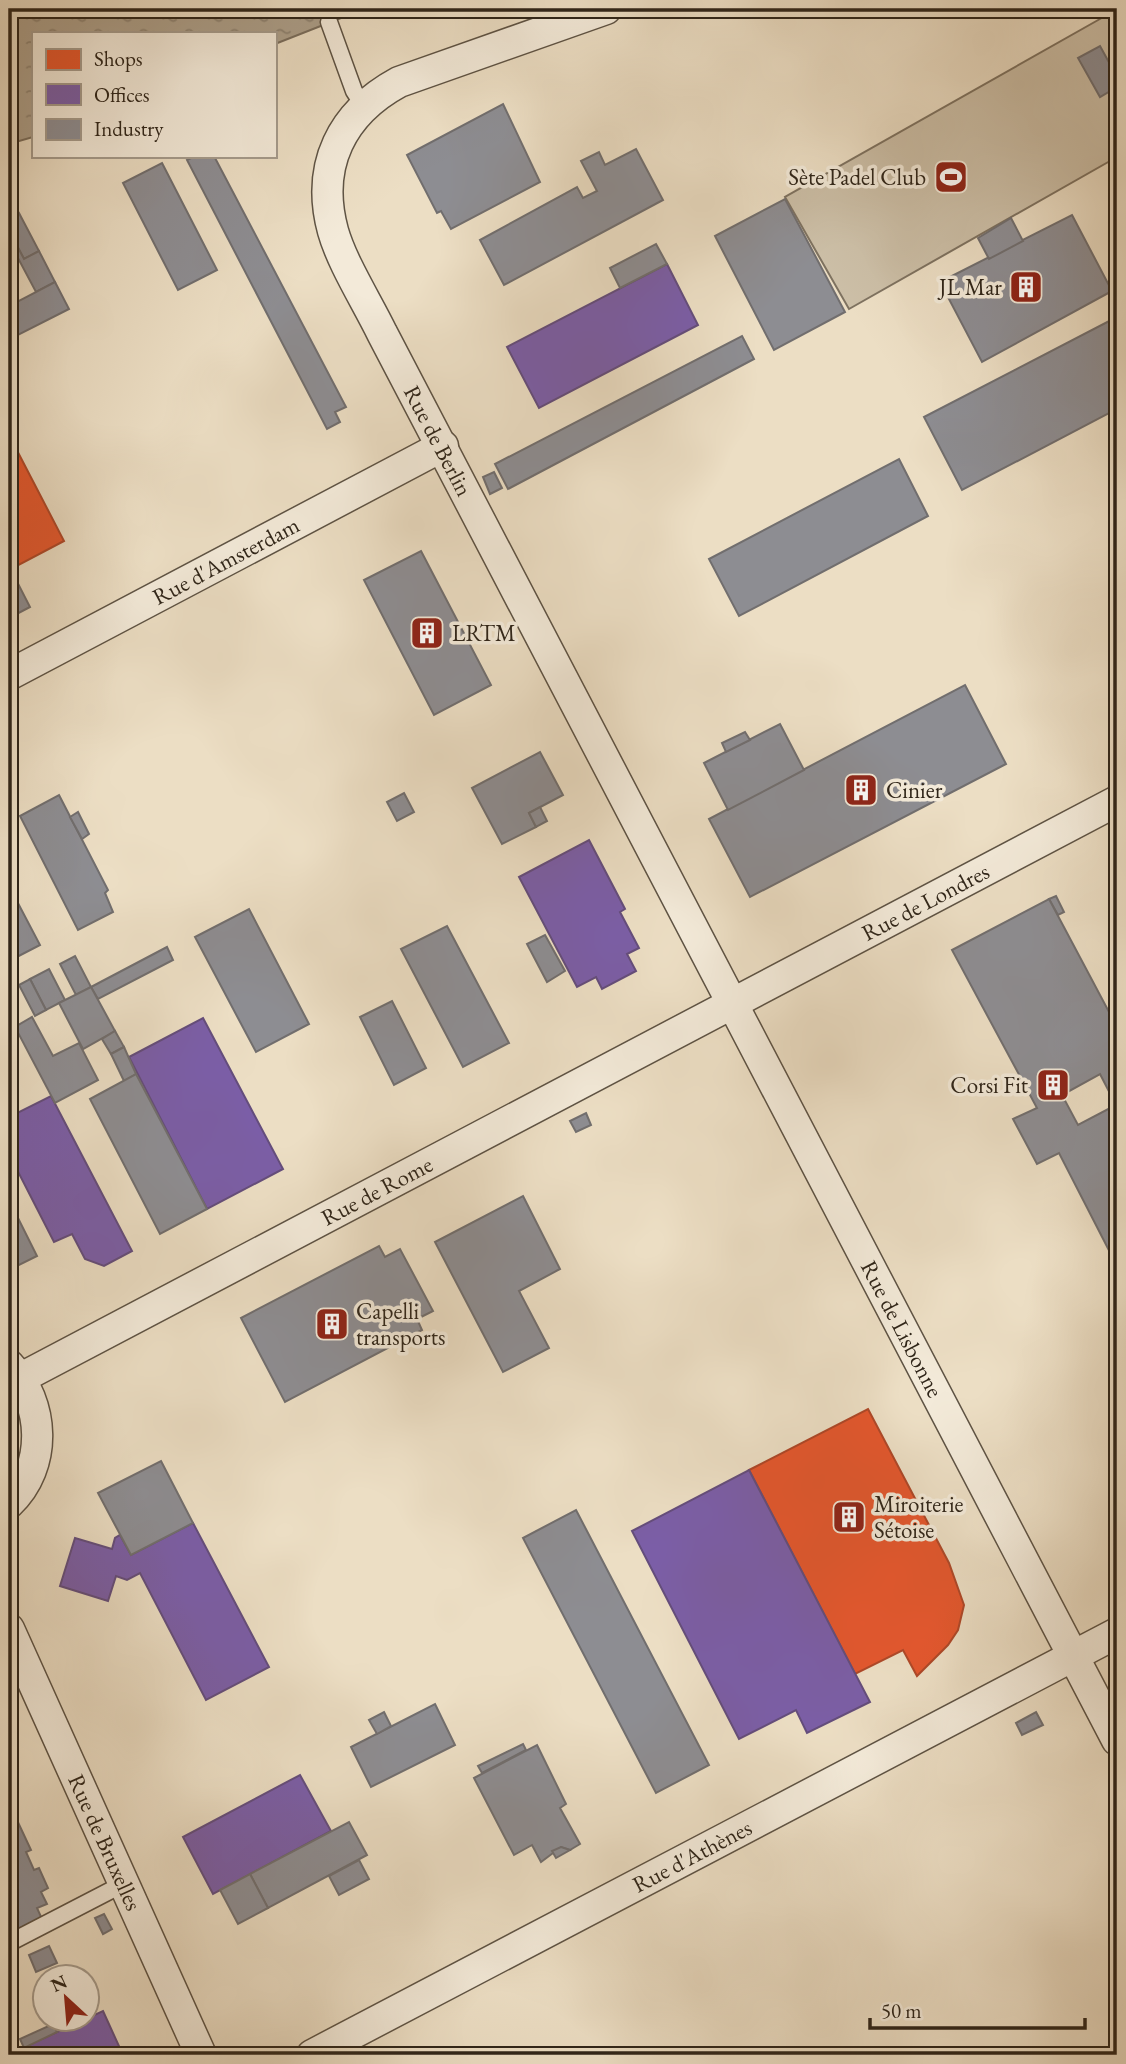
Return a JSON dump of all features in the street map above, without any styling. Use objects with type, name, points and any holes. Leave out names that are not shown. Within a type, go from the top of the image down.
[{"type":"street","name":"Rue de Berlin","points":[[606,9],[399,82],[363,105],[335,147],[329,173],[327,204],[334,233],[733,1002]]},
{"type":"street","name":"Rue d'Amsterdam","points":[[9,674],[443,446]]},
{"type":"street","name":"Rue de Londres","points":[[733,1002],[1117,801]]},
{"type":"street","name":"Rue de Rome","points":[[15,1372],[733,1002]]},
{"type":"street","name":"Rue de Lisbonne","points":[[733,1002],[1117,1740]]},
{"type":"street","points":[[9,1503],[18,1495],[33,1468],[38,1437],[34,1406],[15,1372]]},
{"type":"street","name":"Rue d'Athènes","points":[[312,2055],[1117,1633]]},
{"type":"street","name":"Rue de Bruxelles","points":[[11,1641],[125,1884],[201,2055]]},
{"type":"lane","points":[[329,22],[354,91],[363,105]]},
{"type":"lane","points":[[9,1943],[125,1884]]},
{"type":"shaded area","name":"Sète Padel Club","points":[[1107,15],[1117,33],[1117,157],[849,309],[785,197]]},
{"type":"water","points":[[9,9],[384,9],[341,18],[276,44],[276,32],[32,32],[32,137],[9,144]]},
{"type":"building: Shops","points":[[9,435],[64,541],[11,569],[9,566]]},
{"type":"building: Shops","name":"Miroiterie Sétoise","points":[[868,1409],[949,1563],[964,1605],[958,1630],[948,1645],[917,1676],[903,1650],[855,1674],[749,1470]]},
{"type":"building: Offices","points":[[667,264],[698,325],[539,408],[507,347]]},
{"type":"building: Offices","points":[[589,840],[625,909],[620,912],[639,948],[627,954],[636,971],[602,989],[596,977],[577,987],[519,877]]},
{"type":"building: Offices","points":[[203,1018],[283,1169],[207,1209],[129,1057]]},
{"type":"building: Offices","points":[[51,1096],[132,1251],[104,1266],[85,1259],[72,1234],[54,1242],[9,1154],[9,1117]]},
{"type":"building: Offices","points":[[749,1470],[870,1702],[807,1733],[796,1710],[739,1739],[632,1531]]},
{"type":"building: Offices","points":[[193,1523],[269,1667],[206,1700],[140,1573],[127,1580],[116,1576],[108,1601],[60,1586],[75,1538],[112,1549],[115,1538],[120,1535],[131,1555]]},
{"type":"building: Offices","points":[[300,1775],[331,1831],[213,1894],[183,1837]]},
{"type":"building: Offices","points":[[102,2011],[123,2055],[9,2055],[57,2032],[102,2032]]},
{"type":"building: Industry","points":[[1100,46],[1117,77],[1117,87],[1100,97],[1078,58]]},
{"type":"building: Industry","points":[[503,104],[540,182],[451,229],[441,211],[437,213],[407,155]]},
{"type":"building: Industry","points":[[636,149],[663,200],[504,285],[480,240],[577,187],[583,198],[597,191],[581,161],[599,152],[605,165]]},
{"type":"building: Industry","points":[[215,158],[346,407],[335,412],[340,422],[327,429],[187,160]]},
{"type":"building: Industry","points":[[162,163],[217,270],[178,290],[123,183]]},
{"type":"building: Industry","points":[[785,199],[845,312],[774,350],[715,236]]},
{"type":"building: Industry","points":[[19,213],[39,251],[24,259],[14,240],[9,243],[9,219]]},
{"type":"building: Industry","name":"JL Mar","points":[[1072,215],[1112,291],[982,362],[940,282]]},
{"type":"building: Industry","points":[[1011,218],[1023,241],[989,259],[978,238]]},
{"type":"building: Industry","points":[[14,240],[24,259],[39,251],[55,282],[36,292],[10,243]]},
{"type":"building: Industry","points":[[656,244],[667,264],[620,288],[610,268]]},
{"type":"building: Industry","points":[[55,282],[69,309],[12,338],[9,332],[9,306]]},
{"type":"building: Industry","points":[[1117,317],[1117,409],[962,490],[924,417]]},
{"type":"building: Industry","points":[[742,336],[754,359],[508,489],[495,464]]},
{"type":"building: Industry","points":[[899,459],[928,516],[739,616],[709,559]]},
{"type":"building: Industry","points":[[494,472],[502,488],[490,494],[483,477]]},
{"type":"building: Industry","name":"LRTM","points":[[421,551],[491,685],[434,715],[364,580]]},
{"type":"building: Industry","points":[[9,566],[30,607],[9,618]]},
{"type":"building: Industry","name":"Cinier","points":[[965,685],[1006,764],[750,897],[709,819]]},
{"type":"building: Industry","points":[[780,724],[804,770],[728,810],[704,763]]},
{"type":"building: Industry","points":[[745,732],[750,740],[726,752],[722,743]]},
{"type":"building: Industry","points":[[540,752],[563,795],[529,813],[536,827],[502,844],[472,788]]},
{"type":"building: Industry","points":[[404,793],[414,812],[397,821],[387,802]]},
{"type":"building: Industry","points":[[59,795],[108,890],[105,893],[113,912],[78,930],[20,816]]},
{"type":"building: Industry","points":[[540,807],[547,821],[536,827],[529,813]]},
{"type":"building: Industry","points":[[78,812],[89,834],[82,839],[70,817]]},
{"type":"building: Industry","points":[[9,886],[40,945],[9,961]]},
{"type":"building: Industry","points":[[1056,896],[1064,912],[1058,915],[1049,899]]},
{"type":"building: Industry","name":"Corsi Fit","points":[[1049,899],[1117,1027],[1117,1266],[1059,1153],[1037,1164],[1013,1119],[1037,1108],[952,950]],"holes":[[[1100,1074],[1116,1105],[1078,1125],[1062,1095]]]},
{"type":"building: Industry","points":[[249,909],[309,1024],[256,1052],[195,937]]},
{"type":"building: Industry","points":[[447,926],[509,1043],[463,1067],[401,949]]},
{"type":"building: Industry","points":[[545,935],[565,971],[547,982],[527,944]]},
{"type":"building: Industry","points":[[167,947],[173,960],[98,999],[91,987]]},
{"type":"building: Industry","points":[[75,956],[91,987],[76,995],[60,964]]},
{"type":"building: Industry","points":[[49,969],[65,1000],[46,1010],[30,979]]},
{"type":"building: Industry","points":[[30,979],[46,1010],[35,1016],[19,985]]},
{"type":"building: Industry","points":[[91,987],[115,1031],[83,1049],[59,1003]]},
{"type":"building: Industry","points":[[392,1001],[426,1068],[394,1085],[360,1017]]},
{"type":"building: Industry","points":[[32,1017],[53,1056],[79,1043],[98,1080],[55,1103],[15,1027]]},
{"type":"building: Industry","points":[[115,1031],[124,1047],[111,1054],[102,1039]]},
{"type":"building: Industry","points":[[124,1047],[136,1074],[124,1081],[111,1054]]},
{"type":"building: Industry","points":[[136,1074],[207,1209],[160,1234],[90,1099]]},
{"type":"building: Industry","points":[[586,1113],[591,1125],[576,1132],[570,1121]]},
{"type":"building: Industry","points":[[523,1196],[560,1269],[519,1291],[549,1348],[503,1372],[435,1242]]},
{"type":"building: Industry","points":[[9,1200],[37,1256],[9,1270]]},
{"type":"building: Industry","name":"Capelli transports","points":[[379,1246],[385,1257],[400,1249],[433,1311],[417,1319],[422,1330],[285,1402],[241,1318]]},
{"type":"building: Industry","points":[[161,1461],[193,1523],[131,1555],[98,1493]]},
{"type":"building: Industry","points":[[576,1510],[709,1765],[656,1793],[523,1538]]},
{"type":"building: Industry","points":[[435,1704],[455,1745],[371,1787],[351,1747]]},
{"type":"building: Industry","points":[[384,1712],[391,1726],[377,1734],[369,1720]]},
{"type":"building: Industry","points":[[1036,1712],[1043,1725],[1022,1735],[1016,1723]]},
{"type":"building: Industry","points":[[523,1744],[526,1750],[482,1773],[478,1766]]},
{"type":"building: Industry","points":[[537,1745],[566,1804],[560,1808],[580,1844],[570,1850],[561,1847],[541,1862],[532,1845],[514,1855],[474,1778]]},
{"type":"building: Industry","points":[[9,1803],[31,1850],[26,1852],[34,1870],[39,1868],[48,1888],[41,1892],[47,1904],[37,1908],[42,1919],[18,1929],[11,1915],[9,1916]]},
{"type":"building: Industry","points":[[349,1822],[367,1855],[268,1908],[250,1874]]},
{"type":"building: Industry","points":[[561,1847],[570,1850],[556,1858],[552,1851]]},
{"type":"building: Industry","points":[[359,1860],[369,1879],[339,1895],[329,1876]]},
{"type":"building: Industry","points":[[250,1874],[268,1908],[238,1924],[220,1890]]},
{"type":"building: Industry","points":[[104,1914],[112,1929],[103,1934],[95,1918]]},
{"type":"building: Industry","points":[[11,1915],[18,1929],[9,1934],[9,1916]]},
{"type":"building: Industry","points":[[49,1946],[57,1962],[32,1962],[29,1955]]},
{"type":"building: Industry","points":[[35,2032],[57,2032],[24,2048],[20,2039]]},
{"type":"place","name":"Sète Padel Club","points":[[951,177]]},
{"type":"place","name":"JL Mar","points":[[1026,287]]},
{"type":"place","name":"LRTM","points":[[427,633]]},
{"type":"place","name":"Cinier","points":[[861,790]]},
{"type":"place","name":"Corsi Fit","points":[[1053,1085]]},
{"type":"place","name":"Capelli transports","points":[[332,1324]]},
{"type":"place","name":"Miroiterie Sétoise","points":[[849,1517]]}]
